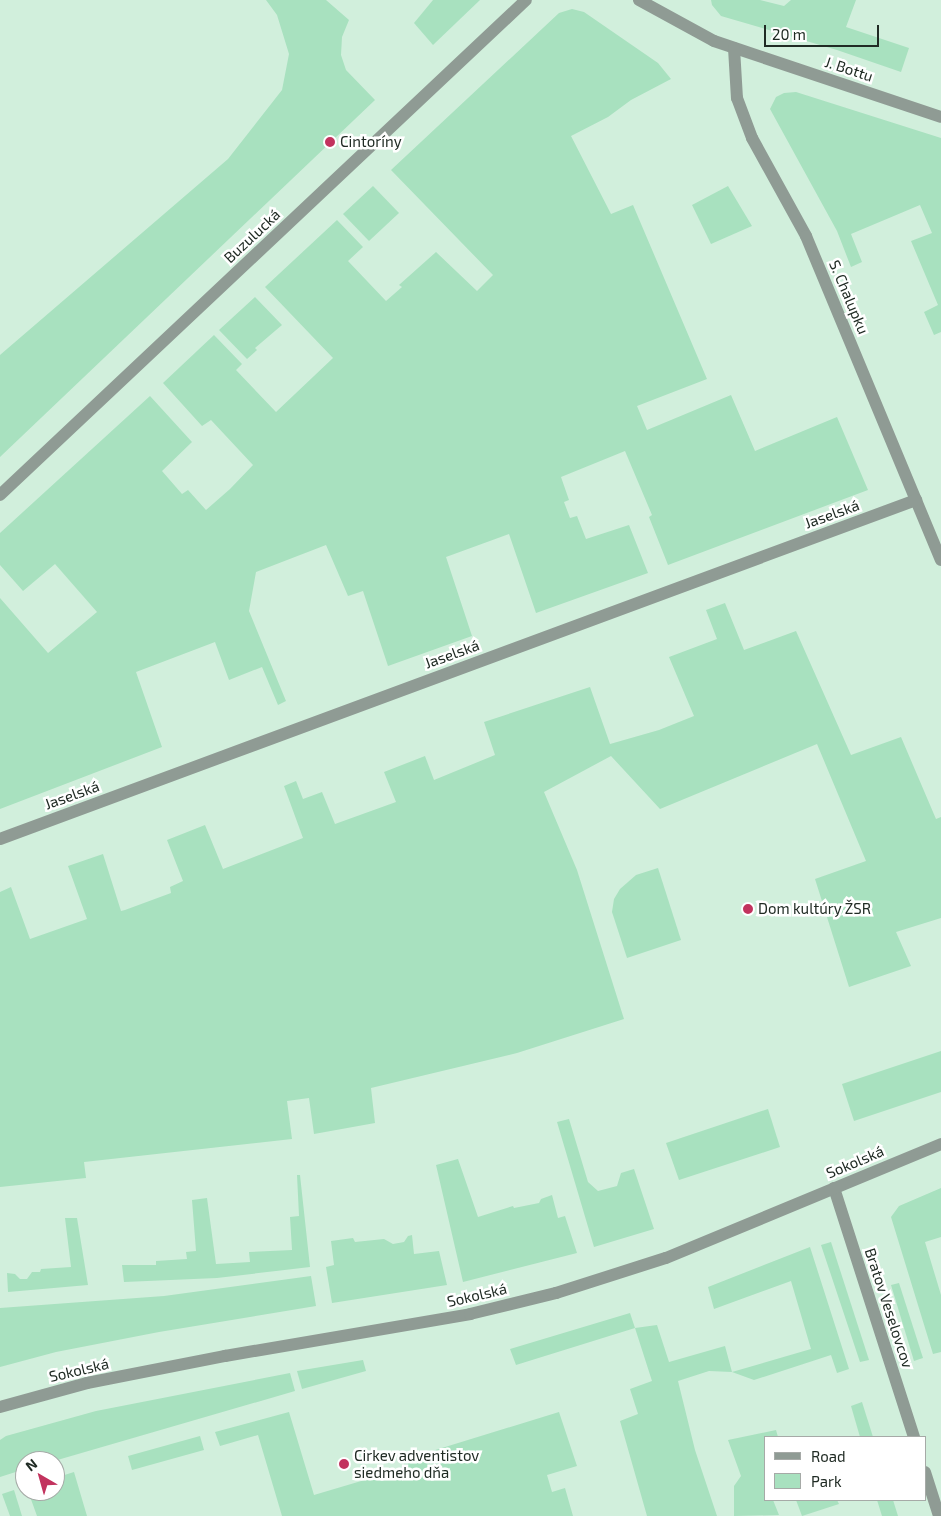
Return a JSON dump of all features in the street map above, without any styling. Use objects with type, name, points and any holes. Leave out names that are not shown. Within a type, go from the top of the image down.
[{"type":"street","name":"Buzulucká","points":[[0,495],[526,0]]},
{"type":"street","name":"J. Bottu","points":[[639,0],[653,4],[714,41],[941,117]]},
{"type":"street","name":"S. Chalupku","points":[[734,48],[738,98],[752,138],[806,236],[941,560]]},
{"type":"street","name":"Jaselská","points":[[0,839],[916,500]]},
{"type":"street","name":"Sokolská","points":[[0,1407],[96,1381],[225,1356],[470,1314],[556,1293],[666,1258],[752,1224],[941,1144]]},
{"type":"street","name":"Bratov Veselovcov","points":[[834,1188],[914,1436]]},
{"type":"street","points":[[926,1475],[939,1516]]},
{"type":"green space","points":[[266,0],[326,0],[349,20],[342,37],[341,55],[346,70],[375,100],[0,457],[0,355],[228,159],[282,90],[289,54],[277,15]]},
{"type":"green space","points":[[433,0],[480,0],[433,45],[414,23]]},
{"type":"green space","points":[[711,0],[760,0],[784,6],[791,0],[856,0],[846,27],[909,48],[901,72],[837,50],[721,16],[712,5]]},
{"type":"green space","points":[[572,9],[584,12],[658,63],[671,79],[631,100],[608,117],[571,136],[611,214],[633,205],[707,379],[637,406],[647,430],[731,395],[755,451],[837,417],[868,490],[668,565],[649,517],[652,515],[625,451],[561,477],[569,500],[564,502],[570,518],[577,516],[586,539],[629,525],[648,573],[536,613],[509,534],[446,557],[472,636],[388,666],[363,591],[348,596],[326,545],[256,572],[249,611],[286,701],[278,705],[262,667],[229,680],[215,642],[136,672],[162,747],[0,809],[0,598],[48,653],[97,612],[55,564],[23,591],[0,565],[0,533],[150,396],[192,442],[162,471],[182,494],[188,490],[206,510],[230,489],[253,465],[211,420],[202,426],[163,383],[214,335],[242,364],[236,370],[276,412],[333,358],[265,287],[337,220],[363,247],[348,261],[386,301],[402,287],[399,285],[436,252],[477,291],[493,275],[391,170],[559,13]]},
{"type":"green space","points":[[796,92],[941,138],[941,332],[934,335],[924,312],[938,305],[911,241],[932,233],[920,205],[851,234],[862,262],[851,267],[837,231],[770,109],[776,97],[784,93]]},
{"type":"green space","points":[[373,186],[399,213],[369,241],[343,214]]},
{"type":"green space","points":[[728,186],[752,226],[711,244],[692,205]]},
{"type":"green space","points":[[255,297],[282,325],[255,348],[257,350],[247,359],[219,330]]},
{"type":"green space","points":[[725,603],[744,650],[796,631],[851,755],[901,737],[936,819],[941,817],[941,918],[896,932],[911,966],[849,987],[815,879],[866,861],[817,744],[660,809],[611,756],[544,792],[577,870],[624,1019],[517,1053],[371,1088],[375,1123],[314,1134],[309,1098],[287,1101],[292,1139],[84,1162],[86,1178],[0,1187],[0,892],[11,887],[30,939],[87,919],[68,866],[103,854],[121,911],[125,910],[171,893],[170,887],[183,881],[167,840],[205,825],[223,869],[303,838],[284,786],[296,781],[303,799],[322,792],[335,824],[396,802],[384,772],[425,756],[434,780],[495,755],[484,722],[590,687],[610,744],[659,730],[694,716],[669,657],[717,639],[706,610]]},
{"type":"green space","points":[[658,868],[681,940],[627,958],[612,912],[614,899],[620,889],[636,875]]},
{"type":"green space","points":[[941,1051],[941,1092],[854,1121],[842,1084]]},
{"type":"green space","points":[[768,1109],[780,1147],[679,1180],[666,1143]]},
{"type":"green space","points":[[569,1119],[588,1182],[598,1191],[617,1186],[621,1173],[634,1169],[654,1229],[594,1247],[557,1122]]},
{"type":"green space","points":[[458,1159],[478,1217],[513,1206],[514,1208],[539,1203],[541,1199],[552,1195],[558,1218],[565,1216],[577,1253],[463,1282],[436,1165]]},
{"type":"green space","points":[[297,1175],[300,1175],[310,1267],[217,1278],[124,1282],[122,1265],[156,1265],[156,1261],[187,1259],[186,1252],[196,1251],[192,1200],[207,1198],[216,1264],[250,1262],[249,1252],[292,1250],[290,1217],[299,1216]]},
{"type":"green space","points":[[941,1188],[941,1237],[925,1242],[941,1295],[941,1352],[933,1354],[891,1217],[899,1206]]},
{"type":"green space","points":[[65,1218],[77,1218],[88,1285],[8,1292],[7,1273],[15,1274],[20,1279],[27,1279],[32,1272],[40,1272],[41,1269],[71,1267]]},
{"type":"green space","points":[[412,1235],[414,1254],[439,1251],[447,1285],[332,1303],[326,1267],[334,1265],[331,1241],[353,1238],[355,1242],[384,1239],[393,1244],[404,1242],[408,1236]]},
{"type":"green space","points":[[831,1242],[869,1360],[860,1362],[821,1245]]},
{"type":"green space","points":[[810,1247],[849,1369],[837,1373],[831,1355],[754,1380],[732,1372],[811,1349],[791,1281],[714,1309],[708,1287]]},
{"type":"green space","points":[[311,1276],[316,1306],[159,1332],[56,1352],[0,1367],[0,1308],[164,1296]]},
{"type":"green space","points":[[899,1283],[923,1358],[914,1361],[891,1285]]},
{"type":"green space","points":[[630,1313],[635,1328],[516,1365],[510,1349]]},
{"type":"green space","points":[[657,1325],[669,1362],[725,1346],[732,1372],[709,1371],[678,1381],[695,1450],[717,1516],[647,1516],[620,1421],[638,1414],[630,1389],[652,1381],[635,1328]]},
{"type":"green space","points":[[363,1360],[366,1371],[302,1389],[297,1371]]},
{"type":"green space","points":[[290,1373],[295,1391],[65,1458],[65,1451],[15,1451],[15,1472],[0,1477],[0,1440],[6,1436],[96,1411]]},
{"type":"green space","points":[[862,1402],[873,1436],[860,1436],[851,1406]]},
{"type":"green space","points":[[289,1412],[314,1495],[405,1468],[403,1460],[559,1412],[577,1466],[547,1475],[552,1492],[565,1488],[573,1516],[282,1516],[258,1435],[220,1446],[215,1432]]},
{"type":"green space","points":[[776,1430],[778,1436],[764,1436],[764,1501],[773,1501],[779,1515],[734,1516],[734,1486],[741,1476],[728,1440]]},
{"type":"green space","points":[[200,1436],[204,1450],[132,1470],[128,1456]]},
{"type":"green space","points":[[74,1472],[87,1516],[37,1516],[32,1501],[65,1501],[65,1475]]},
{"type":"green space","points":[[14,1490],[15,1501],[17,1501],[22,1516],[10,1516],[2,1494]]},
{"type":"green space","points":[[796,1501],[838,1501],[839,1504],[802,1516]]},
{"type":"green space","points":[[877,1501],[893,1501],[898,1516],[882,1516]]},
{"type":"place","name":"Cintoríny","points":[[330,142]]},
{"type":"place","name":"Dom kultúry ŽSR","points":[[748,909]]},
{"type":"place","name":"Cirkev adventistov siedmeho dňa","points":[[344,1464]]}]
